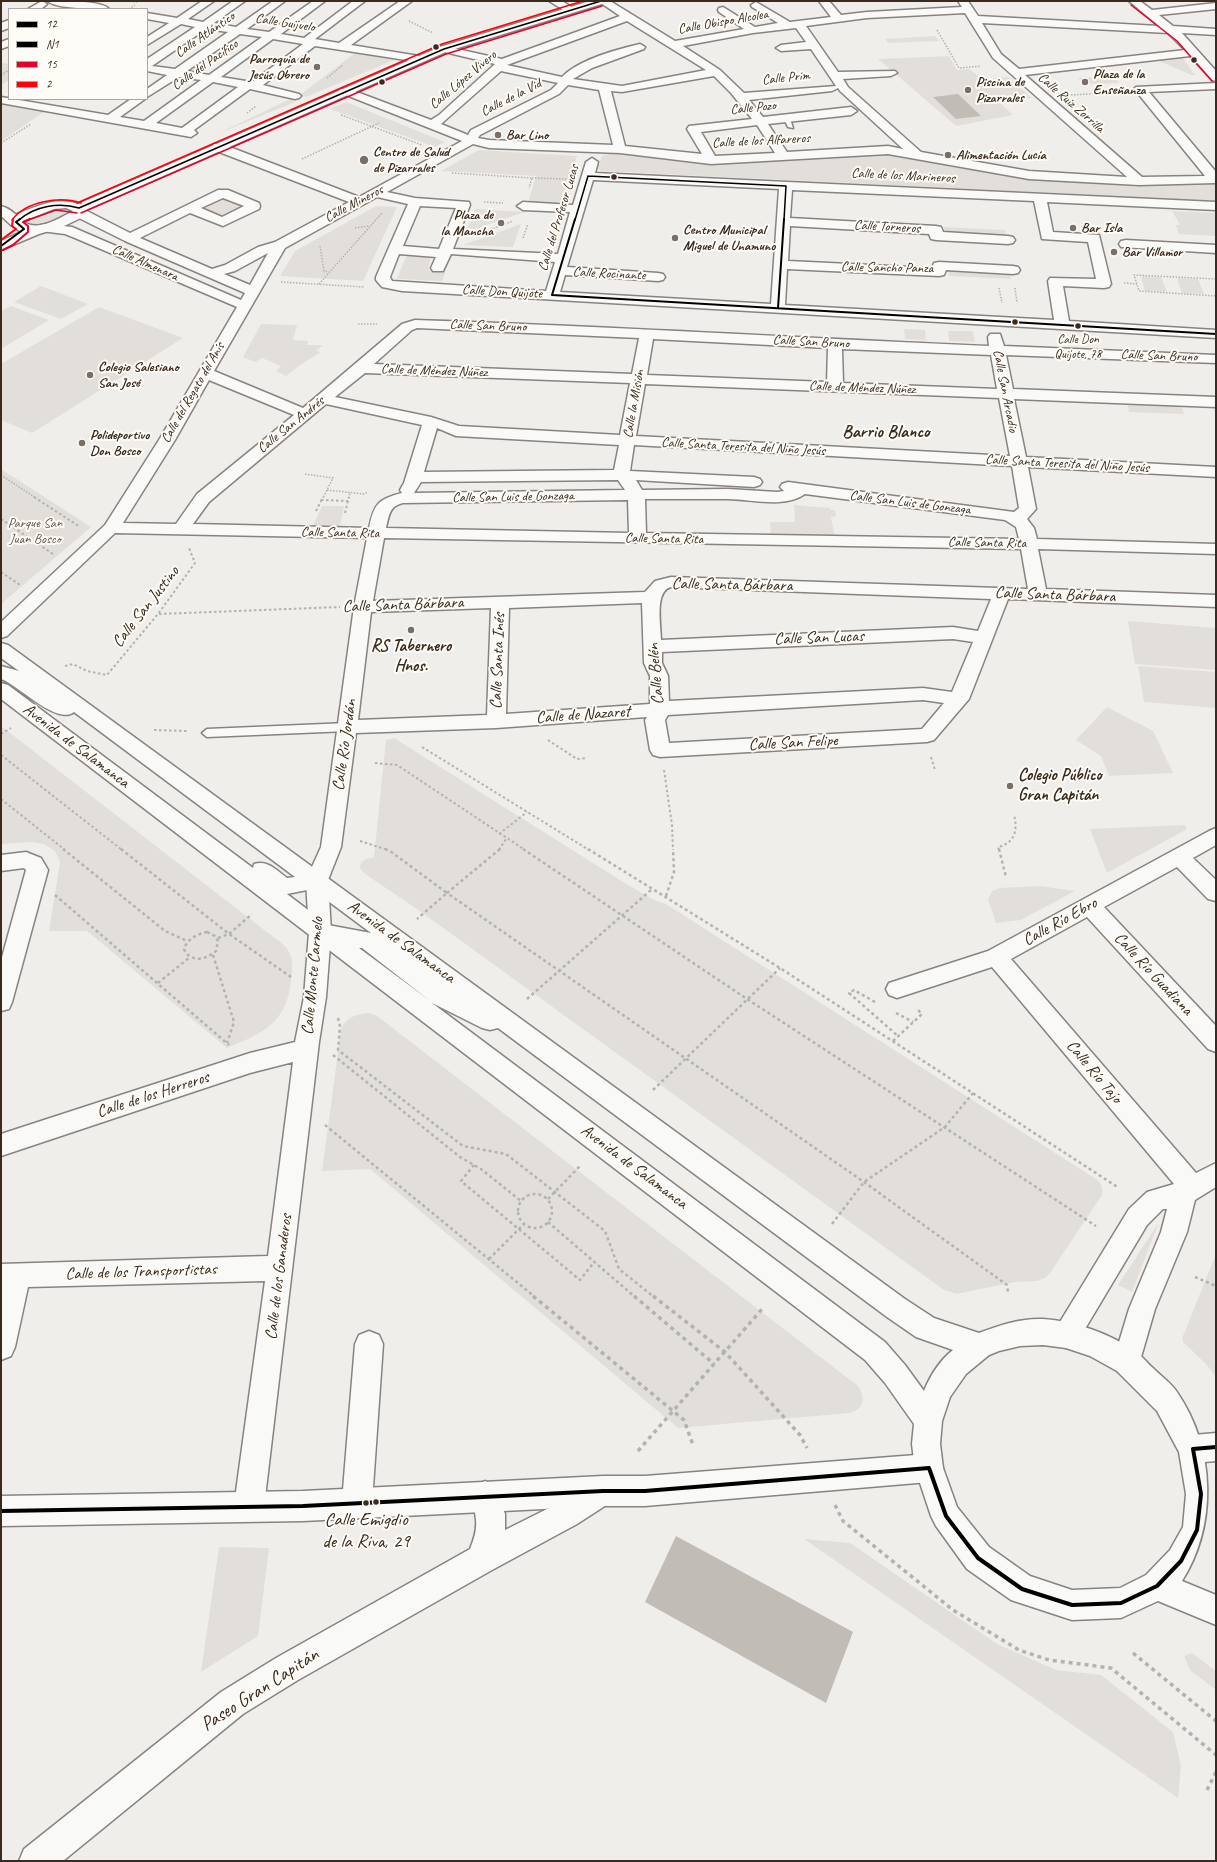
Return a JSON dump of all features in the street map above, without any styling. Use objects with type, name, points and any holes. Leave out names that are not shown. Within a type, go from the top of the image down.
[{"type":"main road","points":[[53,1],[96,8]]},
{"type":"main road","points":[[148,41],[210,1]]},
{"type":"main road","points":[[148,63],[240,1]]},
{"type":"main road","name":"Calle Atlántico","points":[[148,93],[280,1]]},
{"type":"main road","name":"Calle del Pacífico","points":[[146,125],[320,1]]},
{"type":"main road","points":[[1,100],[53,105],[75,112],[188,132],[363,1]]},
{"type":"main road","points":[[554,1],[571,10]]},
{"type":"main road","points":[[6,244],[22,221],[79,211],[218,147],[444,49],[602,1],[716,72],[742,97],[761,122],[783,156]]},
{"type":"main road","points":[[824,1],[838,19]]},
{"type":"main road","points":[[1134,1],[1171,30],[1194,52],[1216,78]]},
{"type":"main road","points":[[384,4],[402,4]]},
{"type":"main road","points":[[341,47],[402,4]]},
{"type":"main road","points":[[756,5],[794,24],[814,45],[833,82],[844,89],[916,154]]},
{"type":"main road","points":[[867,6],[873,15]]},
{"type":"main road","points":[[1149,13],[1214,6]]},
{"type":"main road","points":[[723,10],[754,30]]},
{"type":"main road","name":"Calle Obispo Alcolea","points":[[673,45],[794,24],[873,15],[969,10],[1111,26],[1216,32]]},
{"type":"main road","name":"Calle Ruiz Zorrilla","points":[[969,10],[997,56],[1139,181]]},
{"type":"main road","name":"Calle Guijuelo","points":[[148,16],[420,59]]},
{"type":"main road","name":"Calle López Vivero","points":[[432,125],[443,118],[502,65],[627,17]]},
{"type":"main road","points":[[1111,26],[1122,37]]},
{"type":"main road","points":[[782,49],[814,45]]},
{"type":"main road","name":"Calle de la Vid","points":[[471,140],[475,133],[555,92],[564,81],[584,68],[640,47]]},
{"type":"main road","points":[[1132,47],[1143,58]]},
{"type":"main road","points":[[444,49],[564,81],[604,88],[630,88],[716,72]]},
{"type":"main road","points":[[1015,73],[1194,52]]},
{"type":"main road","points":[[148,68],[251,85],[295,96]]},
{"type":"main road","name":"Calle Prim","points":[[742,97],[891,73]]},
{"type":"main road","points":[[1134,90],[1216,86]]},
{"type":"main road","points":[[604,88],[620,149]]},
{"type":"main road","points":[[1134,90],[1216,179]]},
{"type":"main road","name":"Calle de los Alfareros","points":[[345,91],[471,140],[489,144],[620,149],[711,160],[865,150],[888,150],[1019,174],[1139,181],[1216,179]]},
{"type":"main road","points":[[111,118],[138,100]]},
{"type":"main road","points":[[75,112],[89,103]]},
{"type":"main road","name":"Calle Pozo","points":[[711,160],[693,129],[761,122],[789,123],[851,111]]},
{"type":"main road","name":"Calle Mineros","points":[[211,273],[230,268],[263,250],[280,245],[471,140]]},
{"type":"main road","points":[[218,147],[358,201]]},
{"type":"main road","name":"Calle del Profesor Lucas","points":[[552,295],[596,149]]},
{"type":"main road","name":"Calle de los Marineros","points":[[588,176],[1216,206]]},
{"type":"main road","points":[[778,308],[786,186]]},
{"type":"main road","points":[[374,193],[415,202],[464,205],[450,252],[438,268]]},
{"type":"main road","points":[[1040,198],[1047,236],[1094,238],[1104,284],[1055,281],[1062,324]]},
{"type":"main road","points":[[415,202],[395,250],[564,258]]},
{"type":"main road","name":"Calle Almenara","points":[[22,221],[52,205],[67,204],[130,238],[211,273],[248,298]]},
{"type":"main road","points":[[528,209],[578,208]]},
{"type":"main road","name":"Calle Almenara","points":[[130,238],[191,209]]},
{"type":"main road","name":"Calle Almenara","points":[[22,221],[67,230],[230,301],[248,298]]},
{"type":"main road","name":"Calle Torneros","points":[[784,222],[936,230],[936,236],[1008,240]]},
{"type":"main road","points":[[1126,244],[1216,248]]},
{"type":"main road","name":"Calle Mineros","points":[[248,298],[280,245]]},
{"type":"main road","name":"Calle Don Quijote","points":[[395,250],[383,277],[387,284],[402,287],[1216,334]]},
{"type":"main road","name":"Calle Sancho Panza","points":[[782,265],[939,272],[939,266],[1013,270]]},
{"type":"main road","name":"Calle Rocinante","points":[[559,271],[658,277]]},
{"type":"main road","name":"Calle del Regato del Anís","points":[[1,632],[111,528],[167,440],[248,298]]},
{"type":"main road","name":"Calle San Arcadio","points":[[991,321],[1028,509],[1017,519]]},
{"type":"main road","name":"Calle San Bruno","points":[[407,327],[415,324],[536,328],[835,344],[1216,358]]},
{"type":"main road","name":"Calle San Andrés","points":[[181,529],[203,498],[361,368],[407,327]]},
{"type":"main road","name":"Calle la Misión","points":[[621,474],[647,334]]},
{"type":"main road","points":[[835,344],[835,387]]},
{"type":"main road","name":"Calle de Méndez Núñez","points":[[361,368],[1216,402]]},
{"type":"main road","points":[[206,373],[304,414]]},
{"type":"main road","name":"Calle de Méndez Núñez","points":[[505,389],[508,374]]},
{"type":"main road","name":"Calle Santa Teresita del Niño Jesús","points":[[323,399],[430,422],[456,431],[1216,472]]},
{"type":"main road","name":"Calle Río Jordán","points":[[317,880],[331,847],[363,607],[381,511],[396,500],[412,483],[430,422]]},
{"type":"main road","points":[[621,474],[630,480],[636,495],[638,538]]},
{"type":"main road","name":"Calle San Luis de Gonzaga","points":[[413,477],[621,474],[712,478],[762,482],[802,489],[1009,516],[1017,519]]},
{"type":"main road","name":"Calle San Luis de Gonzaga","points":[[396,500],[730,494],[784,497],[799,492],[802,489]]},
{"type":"main road","points":[[1017,519],[1026,528],[1038,595]]},
{"type":"main road","name":"Calle Santa Rita","points":[[111,528],[377,534],[1029,544],[1216,549]]},
{"type":"main road","name":"Calle Santa Bárbara","points":[[363,607],[652,597],[655,588],[664,583],[671,582],[1216,601]]},
{"type":"main road","points":[[928,744],[958,699],[985,638],[1002,593]]},
{"type":"main road","name":"Calle Belén","points":[[652,597],[653,663],[659,676],[660,710],[655,720],[660,750]]},
{"type":"main road","name":"Calle Santa Inés","points":[[496,721],[500,602]]},
{"type":"main road","name":"Calle San Lucas","points":[[653,646],[953,633],[985,638]]},
{"type":"main road","name":"Avenida de Salamanca","points":[[1,649],[317,880],[896,1308],[926,1328],[979,1346]]},
{"type":"main road","name":"Avenida de Salamanca","points":[[1,672],[13,676],[39,696],[111,730]]},
{"type":"main road","name":"Avenida de Salamanca","points":[[1,689],[320,932],[773,1272],[875,1351],[895,1374],[928,1421]]},
{"type":"main road","name":"Calle de Nazaret","points":[[348,727],[496,721],[660,710],[668,708],[922,694],[958,699]]},
{"type":"main road","name":"Calle San Felipe","points":[[660,750],[928,744]]},
{"type":"main road","name":"Avenida de Salamanca","points":[[151,803],[204,826],[283,887],[317,880]]},
{"type":"main road","name":"Calle Río Ebro","points":[[897,990],[996,957],[1216,836]]},
{"type":"main road","points":[[1179,857],[1216,893]]},
{"type":"main road","points":[[1,1002],[43,887],[34,864],[26,860],[5,862]]},
{"type":"main road","name":"Calle Monte Carmelo","points":[[306,1049],[315,997],[320,932],[317,880]]},
{"type":"main road","name":"Calle Río Guadiana","points":[[1090,906],[1216,1042]]},
{"type":"main road","name":"Avenida de Salamanca","points":[[320,932],[368,942],[440,996],[543,1048]]},
{"type":"main road","name":"Calle Río Tajo","points":[[996,957],[1188,1190]]},
{"type":"main road","name":"Calle de los Herreros","points":[[1,1145],[250,1064],[306,1049]]},
{"type":"main road","name":"Calle de los Ganaderos","points":[[249,1506],[280,1268],[306,1049]]},
{"type":"main road","points":[[1066,1335],[1138,1217],[1156,1200],[1188,1190],[1216,1174]]},
{"type":"main road","points":[[1127,1362],[1142,1309],[1174,1232],[1188,1190]]},
{"type":"main road","name":"Calle de los Transportistas","points":[[10,1276],[280,1268]]},
{"type":"main road","points":[[1,1347],[10,1276]]},
{"type":"main road","points":[[1043,1332],[1066,1335],[1097,1345],[1127,1362],[1167,1401],[1205,1448],[1209,1503],[1181,1562],[1157,1586],[1120,1602],[1072,1605],[1022,1589],[978,1558],[946,1516],[929,1468],[926,1444],[928,1421],[938,1390],[956,1365],[979,1346],[999,1338],[1020,1333],[1043,1332]]},
{"type":"main road","points":[[357,1502],[369,1344]]},
{"type":"main road","points":[[1,1511],[303,1506],[603,1490],[645,1491],[929,1468]]},
{"type":"main road","name":"Paseo Gran Capitán","points":[[36,1861],[232,1703],[287,1668],[481,1559],[566,1514],[603,1490]]},
{"type":"main road","points":[[481,1559],[491,1535],[492,1515],[485,1496]]},
{"type":"main road","points":[[1157,1586],[1216,1610]]},
{"type":"lane","name":"Calle de Nazaret","points":[[207,733],[348,727]]},
{"type":"path","points":[[403,17],[437,36]]},
{"type":"path","points":[[937,32],[959,68]]},
{"type":"path","points":[[295,96],[315,88],[343,65]]},
{"type":"path","points":[[1066,95],[1134,90]]},
{"type":"path","points":[[246,114],[277,91]]},
{"type":"path","points":[[1,143],[53,105]]},
{"type":"path","points":[[338,114],[427,147]]},
{"type":"path","points":[[301,160],[384,121]]},
{"type":"path","points":[[445,173],[564,179]]},
{"type":"path","points":[[517,255],[528,209],[532,178]]},
{"type":"path","points":[[482,202],[528,209]]},
{"type":"path","points":[[470,232],[484,232],[516,220],[528,209]]},
{"type":"path","points":[[319,284],[384,210]]},
{"type":"path","points":[[349,229],[364,225],[370,226]]},
{"type":"path","points":[[320,243],[324,271],[329,272]]},
{"type":"path","points":[[1013,270],[1017,303]]},
{"type":"path","points":[[1216,279],[1134,275],[1139,292],[1216,296]]},
{"type":"path","points":[[291,283],[360,286]]},
{"type":"path","points":[[1122,283],[1137,284]]},
{"type":"path","points":[[999,285],[1002,306]]},
{"type":"path","points":[[305,474],[333,478],[314,516]]},
{"type":"path","points":[[1,475],[85,530]]},
{"type":"path","points":[[327,490],[364,494],[367,492]]},
{"type":"path","points":[[321,500],[348,501]]},
{"type":"path","points":[[1,519],[56,555]]},
{"type":"path","name":"Calle San Justino","points":[[65,666],[72,664],[86,671],[107,675],[158,614],[195,563],[181,529]]},
{"type":"path","points":[[1,572],[23,587]]},
{"type":"path","name":"Calle Santa Bárbara","points":[[158,614],[363,607]]},
{"type":"path","points":[[1,734],[11,728]]},
{"type":"path","points":[[154,730],[207,733]]},
{"type":"path","points":[[546,739],[577,759],[587,758]]},
{"type":"path","points":[[928,744],[935,770]]},
{"type":"path","points":[[421,746],[652,890],[666,896],[780,968],[1120,1188]]},
{"type":"path","points":[[660,750],[672,825],[674,872],[666,896]]},
{"type":"path","points":[[1,755],[229,934],[265,958],[295,981]]},
{"type":"path","points":[[375,763],[397,766],[747,999],[1096,1226]]},
{"type":"path","points":[[1,799],[165,931],[187,941]]},
{"type":"path","points":[[499,834],[527,812]]},
{"type":"path","points":[[1006,877],[998,847],[1004,846],[1017,832],[1018,826],[1014,815]]},
{"type":"path","points":[[416,919],[447,892],[498,852],[506,839]]},
{"type":"path","points":[[360,841],[390,851],[558,970],[864,1182],[1006,1285],[1008,1292]]},
{"type":"path","points":[[43,887],[158,983],[232,1048]]},
{"type":"path","points":[[527,999],[558,970],[652,890]]},
{"type":"path","points":[[218,938],[229,934],[252,914]]},
{"type":"path","points":[[207,932],[214,934],[218,938],[219,944],[213,955],[201,959],[190,957],[186,953],[185,947],[187,941],[192,936],[207,932]]},
{"type":"path","points":[[213,955],[234,1022],[227,1043]]},
{"type":"path","points":[[158,983],[190,957]]},
{"type":"path","points":[[654,1090],[685,1058],[780,968]]},
{"type":"path","points":[[880,1004],[854,990],[849,993],[898,1036]]},
{"type":"path","points":[[892,1041],[913,1022],[893,1011]]},
{"type":"path","points":[[334,1014],[340,1019],[338,1050],[463,1146],[506,1154],[556,1191],[605,1231],[619,1269],[724,1352],[774,1405],[800,1435],[806,1445]]},
{"type":"path","points":[[333,1055],[460,1157],[474,1165],[521,1201]]},
{"type":"path","points":[[832,1224],[864,1182],[945,1127],[973,1093]]},
{"type":"path","points":[[326,1125],[674,1411],[684,1420],[693,1445]]},
{"type":"path","points":[[474,1165],[460,1181],[580,1280],[595,1261]]},
{"type":"path","points":[[548,1198],[580,1166]]},
{"type":"path","points":[[534,1194],[548,1198],[554,1210],[548,1222],[539,1227],[524,1224],[519,1219],[517,1213],[518,1207],[521,1201],[526,1197],[534,1194]]},
{"type":"path","points":[[548,1222],[714,1364]]},
{"type":"path","points":[[489,1259],[524,1224]]},
{"type":"path","points":[[1195,1277],[1216,1286]]},
{"type":"path","points":[[638,1452],[763,1308]]},
{"type":"path","points":[[831,1498],[843,1521],[953,1610],[1019,1650],[1049,1660],[1111,1668],[1216,1755]]},
{"type":"path","points":[[1133,1653],[1216,1721]]},
{"type":"path","points":[[1207,1790],[1216,1772]]},
{"type":"green space","points":[[935,36],[939,41],[888,43],[885,39]]},
{"type":"green space","points":[[355,53],[394,60],[306,97],[300,95]]},
{"type":"green space","name":"Piscina de Pizarrales","points":[[949,56],[957,70],[969,69],[984,80],[1008,77],[1032,98],[999,102],[1013,115],[956,126],[878,59]]},
{"type":"green space","points":[[1182,57],[1195,75],[1191,75],[1157,60]]},
{"type":"green space","points":[[4,63],[8,64],[8,81],[1,85],[1,65]]},
{"type":"green space","points":[[1113,76],[1119,83],[1083,84],[1078,78]]},
{"type":"green space","points":[[290,99],[295,102],[217,134]]},
{"type":"green space","points":[[1,102],[47,110],[1,141]]},
{"type":"green space","points":[[346,102],[445,142],[435,147],[330,109]]},
{"type":"green space","points":[[479,150],[577,156],[562,205],[528,203],[536,176],[441,171]]},
{"type":"green space","points":[[617,152],[717,163],[887,153],[1022,177],[1149,185],[1216,183],[1216,201],[602,171],[598,169],[602,156]]},
{"type":"green space","points":[[219,198],[243,207],[223,218],[198,208]]},
{"type":"green space","points":[[376,206],[397,207],[363,281],[280,276],[295,251]]},
{"type":"green space","points":[[54,209],[63,209],[67,213],[65,216],[41,225],[32,225],[27,223],[30,219]]},
{"type":"green space","points":[[475,209],[525,212],[466,232]]},
{"type":"green space","points":[[1172,211],[1216,213],[1216,236],[1179,234],[1176,225],[1180,225]]},
{"type":"green space","points":[[521,224],[513,247],[463,245]]},
{"type":"green space","points":[[944,227],[1005,230],[1005,236],[945,234]]},
{"type":"green space","points":[[407,254],[431,256],[428,270],[446,271],[442,281],[397,279]]},
{"type":"green space","points":[[948,268],[1010,272],[1011,279],[949,276]]},
{"type":"green space","points":[[1141,276],[1161,277],[1167,292],[1145,291]]},
{"type":"green space","points":[[1177,278],[1198,279],[1204,294],[1182,293]]},
{"type":"green space","points":[[41,286],[88,304],[61,319],[14,302]]},
{"type":"green space","points":[[11,306],[49,320],[1,349],[1,311]]},
{"type":"green space","points":[[99,307],[183,338],[32,433],[1,420],[1,364]]},
{"type":"green space","points":[[261,324],[297,325],[293,340],[308,341],[307,345],[323,345],[316,351],[321,352],[286,376],[276,371],[281,366],[262,358],[255,362],[243,357]]},
{"type":"green space","points":[[904,329],[925,330],[926,340],[905,339]]},
{"type":"green space","points":[[948,331],[973,331],[975,342],[949,341]]},
{"type":"green space","points":[[1127,402],[1181,405],[1184,414],[1129,412]]},
{"type":"green space","name":"Parque San Juan Bosco","points":[[1,469],[91,527],[1,604]]},
{"type":"green space","points":[[794,505],[830,508],[831,510],[835,510],[836,516],[831,517],[835,538],[771,537],[770,522],[795,522]]},
{"type":"green space","points":[[322,506],[344,506],[340,526],[313,526]]},
{"type":"green space","points":[[1128,621],[1216,628],[1216,670],[1135,664]]},
{"type":"green space","points":[[1138,666],[1216,672],[1216,708],[1144,702]]},
{"type":"green space","points":[[1107,707],[1153,731],[1173,773],[1109,776],[1101,756],[1076,740]]},
{"type":"green space","points":[[1,726],[285,946],[290,954],[292,962],[291,981],[284,1008],[271,1025],[262,1032],[227,1048],[87,931],[49,931],[60,862],[55,851],[44,844],[31,842],[1,844]]},
{"type":"green space","points":[[394,738],[628,885],[656,901],[666,904],[1099,1181],[1102,1187],[1102,1195],[1050,1273],[1045,1278],[1037,1281],[1015,1282],[957,1294],[944,1290],[417,909],[365,874],[360,868],[361,863],[364,860],[374,857],[386,740]]},
{"type":"green space","points":[[1185,825],[1187,829],[1107,873],[1090,829]]},
{"type":"green space","points":[[1040,886],[1075,891],[1021,920],[996,923],[988,899],[992,891],[1000,888]]},
{"type":"green space","points":[[369,1013],[377,1016],[858,1386],[861,1390],[863,1398],[861,1406],[850,1413],[678,1428],[370,1169],[322,1171],[341,1030],[348,1019],[360,1014]]},
{"type":"green space","points":[[1159,1222],[1132,1292],[1118,1285]]},
{"type":"green space","points":[[1216,1254],[1216,1377],[1207,1365],[1183,1342],[1183,1336]]},
{"type":"green space","points":[[804,1539],[850,1543],[997,1644],[1056,1670],[1101,1675],[1173,1732],[1181,1766],[1178,1798]]},
{"type":"green space","points":[[219,1547],[269,1548],[258,1636],[201,1672]]},
{"type":"green space","points":[[1192,1653],[1216,1671],[1216,1690],[1190,1670],[1184,1656]]},
{"type":"shaded area","points":[[958,94],[981,116],[956,119],[933,97]]},
{"type":"shaded area","points":[[676,1536],[853,1632],[826,1703],[645,1602]]},
{"type":"transit line","name":"2","points":[[77,203],[442,44],[583,1]]},
{"type":"transit line","name":"N1","points":[[1,246],[24,229],[16,222],[29,213],[46,207],[64,205],[79,208],[444,49],[601,1]]},
{"type":"transit line","name":"15","points":[[1131,5],[1177,41],[1212,81]]},
{"type":"transit line","name":"15","points":[[81,213],[446,54],[602,6]]},
{"type":"transit line","name":"12","points":[[588,176],[786,186]]},
{"type":"transit line","name":"12","points":[[552,295],[588,176]]},
{"type":"transit line","name":"12","points":[[778,308],[786,186]]},
{"type":"transit line","name":"2","points":[[1,240],[16,229],[12,226],[12,220],[15,216],[28,208],[44,202],[59,199],[81,203]]},
{"type":"transit line","name":"15","points":[[3,250],[13,245],[28,232],[28,226],[23,222],[56,210],[77,213]]},
{"type":"transit line","name":"12","points":[[552,295],[1216,334]]},
{"type":"transit line","name":"N1","points":[[1,1511],[303,1506],[603,1491],[645,1491],[929,1468],[946,1516],[978,1558],[1022,1589],[1072,1605],[1121,1603],[1157,1586],[1181,1561],[1197,1530],[1201,1494],[1193,1449],[1216,1447]]},
{"type":"place","name":"Parroquia de Jesús Obrero","points":[[317,67]]},
{"type":"place","name":"Plaza de la Enseñanza","points":[[1085,82]]},
{"type":"place","name":"Piscina de Pizarrales","points":[[968,90]]},
{"type":"place","name":"Bar Lino","points":[[498,135]]},
{"type":"place","name":"Alimentación Lucía","points":[[948,155]]},
{"type":"place","name":"Centro de Salud de Pizarrales","points":[[364,160]]},
{"type":"place","name":"Plaza de la Mancha","points":[[501,223]]},
{"type":"place","name":"Bar Isla","points":[[1073,228]]},
{"type":"place","name":"Centro Municipal Miguel de Unamuno","points":[[675,238]]},
{"type":"place","name":"Bar Villamor","points":[[1114,252]]},
{"type":"place","name":"Calle Don Quijote, 78","points":[[1078,326]]},
{"type":"place","name":"Colegio Salesiano San José","points":[[90,375]]},
{"type":"place","name":"Polideportivo Don Bosco","points":[[82,443]]},
{"type":"place","name":"RS Tabernero Hnos.","points":[[411,630]]},
{"type":"place","name":"Colegio Público Gran Capitán","points":[[1010,786]]},
{"type":"place","name":"Calle Emigdio de la Riva, 29","points":[[366,1503]]},
{"type":"district","name":"Barrio Blanco","points":[[886,432]]}]
